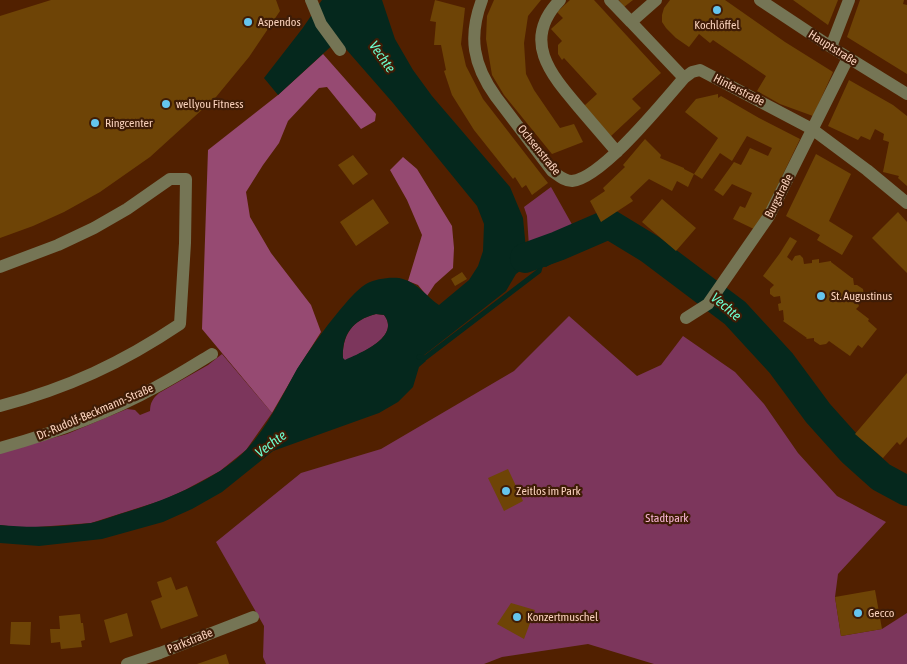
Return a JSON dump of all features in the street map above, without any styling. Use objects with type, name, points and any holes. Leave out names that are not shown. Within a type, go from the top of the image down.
[{"type":"street","points":[[311,0],[321,24],[340,50]]},
{"type":"street","name":"Ochsenstraße","points":[[482,0],[475,25],[474,46],[478,66],[487,85],[552,170],[562,179],[572,181],[583,178],[599,167],[617,152],[684,78]]},
{"type":"street","points":[[560,0],[547,16],[542,27],[541,45],[545,60],[563,90],[617,152]]},
{"type":"street","points":[[610,0],[684,78]]},
{"type":"street","points":[[631,22],[656,0]]},
{"type":"street","name":"Hauptstraße","points":[[760,0],[831,48],[907,94]]},
{"type":"street","points":[[831,48],[849,0]]},
{"type":"street","name":"Burgstraße","points":[[686,318],[708,304],[769,216],[848,58]]},
{"type":"street","name":"Hinterstraße","points":[[684,78],[692,72],[700,70],[812,129]]},
{"type":"street","points":[[812,129],[907,203]]},
{"type":"street","points":[[0,266],[58,245],[94,228],[127,209],[170,179],[186,179],[185,243],[180,324],[113,365],[68,385],[0,406]]},
{"type":"street","name":"Dr.-Rudolf-Beckmann-Straße","points":[[0,448],[67,427],[103,412],[156,388],[212,354]]},
{"type":"street","name":"Parkstraße","points":[[127,664],[253,617]]},
{"type":"green space","points":[[551,187],[574,228],[529,247],[527,216],[524,207]]},
{"type":"green space","points":[[376,314],[384,315],[388,323],[383,337],[368,349],[345,361],[343,359],[344,343],[350,330],[361,320]]},
{"type":"green space","name":"Stadtpark","points":[[569,316],[637,376],[661,365],[683,336],[735,372],[764,404],[798,453],[837,496],[886,522],[838,574],[835,597],[841,636],[882,629],[907,613],[907,664],[654,664],[588,644],[502,657],[484,664],[266,664],[263,657],[264,626],[216,542],[301,473],[381,449],[514,371]]},
{"type":"green space","points":[[222,354],[272,413],[246,450],[220,471],[163,500],[91,523],[24,528],[0,525],[0,453],[67,434],[127,409],[135,410],[140,415],[150,411],[152,401],[159,393],[208,365]]},
{"type":"shaded area","points":[[323,54],[376,114],[375,121],[361,129],[327,87],[319,88],[288,121],[279,143],[246,192],[250,217],[271,253],[311,305],[321,332],[272,413],[202,329],[208,150],[278,95]]},
{"type":"shaded area","points":[[403,157],[417,169],[452,226],[453,268],[435,284],[427,296],[418,285],[408,281],[422,235],[407,200],[390,170]]},
{"type":"water","points":[[322,0],[382,0],[395,39],[413,70],[432,96],[510,187],[523,218],[526,249],[560,234],[568,254],[546,267],[536,264],[528,265],[516,274],[506,291],[423,356],[426,361],[419,367],[413,387],[398,402],[379,413],[273,451],[222,492],[192,509],[163,522],[102,539],[39,546],[0,543],[0,525],[45,527],[91,523],[170,497],[220,471],[235,460],[255,440],[312,347],[339,311],[362,287],[377,280],[399,278],[416,285],[439,305],[469,280],[478,266],[483,251],[484,224],[477,206],[393,103],[338,40],[278,95],[264,78]],"holes":[[[376,314],[384,315],[388,323],[383,337],[377,343],[345,360],[343,358],[344,342],[355,324]]]},
{"type":"building","name":"Ringcenter","points":[[51,0],[276,0],[280,11],[249,57],[216,97],[150,157],[100,192],[64,212],[0,238],[0,16]]},
{"type":"building","points":[[435,0],[465,8],[461,44],[466,66],[483,99],[548,183],[532,195],[526,185],[522,188],[515,177],[513,179],[474,130],[452,95],[444,71],[446,70],[441,45],[434,45],[436,22],[430,21]]},
{"type":"building","points":[[494,0],[541,0],[528,16],[524,43],[526,74],[534,90],[560,128],[574,124],[583,142],[552,154],[504,95],[492,75],[486,39],[487,16]]},
{"type":"building","points":[[570,0],[594,0],[661,73],[632,99],[641,108],[611,136],[584,106],[597,94],[564,58],[562,60],[558,54],[558,45],[562,41],[551,29],[563,18],[557,12]]},
{"type":"building","points":[[619,0],[633,0],[624,7]]},
{"type":"building","points":[[670,0],[725,0],[785,42],[833,72],[813,116],[780,104],[757,91],[766,76],[713,40],[710,43],[699,34],[689,47],[676,38],[662,22],[664,8]]},
{"type":"building","points":[[793,0],[838,0],[828,25]]},
{"type":"building","points":[[860,0],[904,0],[903,4],[907,5],[907,74],[847,37]]},
{"type":"building","points":[[849,80],[893,105],[907,116],[907,186],[898,178],[899,176],[883,172],[889,142],[883,140],[884,134],[875,129],[870,140],[861,136],[858,140],[828,126]]},
{"type":"building","points":[[718,94],[718,98],[721,96],[800,139],[756,230],[733,219],[740,206],[745,208],[752,193],[732,184],[723,196],[714,190],[734,162],[741,165],[750,148],[768,156],[772,148],[747,136],[732,161],[720,153],[702,179],[694,174],[718,138],[685,112],[696,99]]},
{"type":"building","points":[[645,139],[661,155],[660,158],[694,174],[688,187],[677,181],[672,191],[649,179],[630,197],[633,201],[601,222],[590,201],[605,191],[603,188],[625,167],[623,165]]},
{"type":"building","name":"St. Augustinus","points":[[816,154],[851,174],[829,221],[853,236],[842,255],[817,240],[820,235],[786,216]]},
{"type":"building","points":[[353,155],[368,174],[353,185],[338,165]]},
{"type":"building","points":[[373,199],[389,223],[356,246],[340,222]]},
{"type":"building","points":[[662,199],[696,228],[676,251],[642,222]]},
{"type":"building","points":[[898,212],[907,222],[907,273],[872,238]]},
{"type":"building","name":"St. Augustinus","points":[[790,237],[797,241],[787,257],[792,261],[795,256],[800,255],[803,258],[804,264],[812,263],[812,260],[819,259],[819,263],[831,261],[853,278],[854,285],[863,289],[864,295],[857,301],[859,306],[856,309],[869,319],[868,321],[877,329],[862,348],[858,345],[850,356],[829,341],[826,344],[820,345],[814,341],[814,338],[806,339],[783,321],[783,310],[779,311],[778,304],[781,303],[780,296],[774,297],[770,294],[770,289],[774,285],[763,276]]},
{"type":"building","points":[[462,272],[467,279],[455,286],[451,279]]},
{"type":"building","points":[[907,373],[907,437],[900,445],[897,442],[883,458],[855,434]]},
{"type":"building","points":[[508,469],[523,501],[504,511],[488,478]]},
{"type":"building","points":[[171,577],[176,590],[187,586],[198,616],[161,629],[151,601],[162,597],[157,582]]},
{"type":"building","points":[[875,590],[882,629],[841,636],[835,597]]},
{"type":"building","name":"Konzertmuschel","points":[[511,603],[535,610],[524,639],[497,624]]},
{"type":"building","points":[[127,613],[133,636],[110,643],[104,620]]},
{"type":"building","points":[[80,614],[85,640],[81,641],[82,647],[61,649],[60,642],[51,643],[50,629],[60,629],[59,616]]},
{"type":"building","points":[[11,622],[31,622],[30,645],[10,644]]},
{"type":"building","points":[[226,654],[229,664],[197,664]]},
{"type":"waterway","name":"Vechte","points":[[525,258],[609,224],[650,249],[735,313],[781,363],[818,413],[852,451],[881,477],[907,491]]},
{"type":"waterway","points":[[419,357],[425,358],[539,271],[542,260]]},
{"type":"place","name":"Kochlöffel","points":[[717,10]]},
{"type":"place","name":"Aspendos","points":[[248,22]]},
{"type":"place","name":"wellyou Fitness","points":[[166,104]]},
{"type":"place","name":"Ringcenter","points":[[95,123]]},
{"type":"place","name":"St. Augustinus","points":[[821,296]]},
{"type":"place","name":"Zeitlos im Park","points":[[506,491]]},
{"type":"place","name":"Gecco","points":[[858,613]]},
{"type":"place","name":"Konzertmuschel","points":[[517,617]]}]
